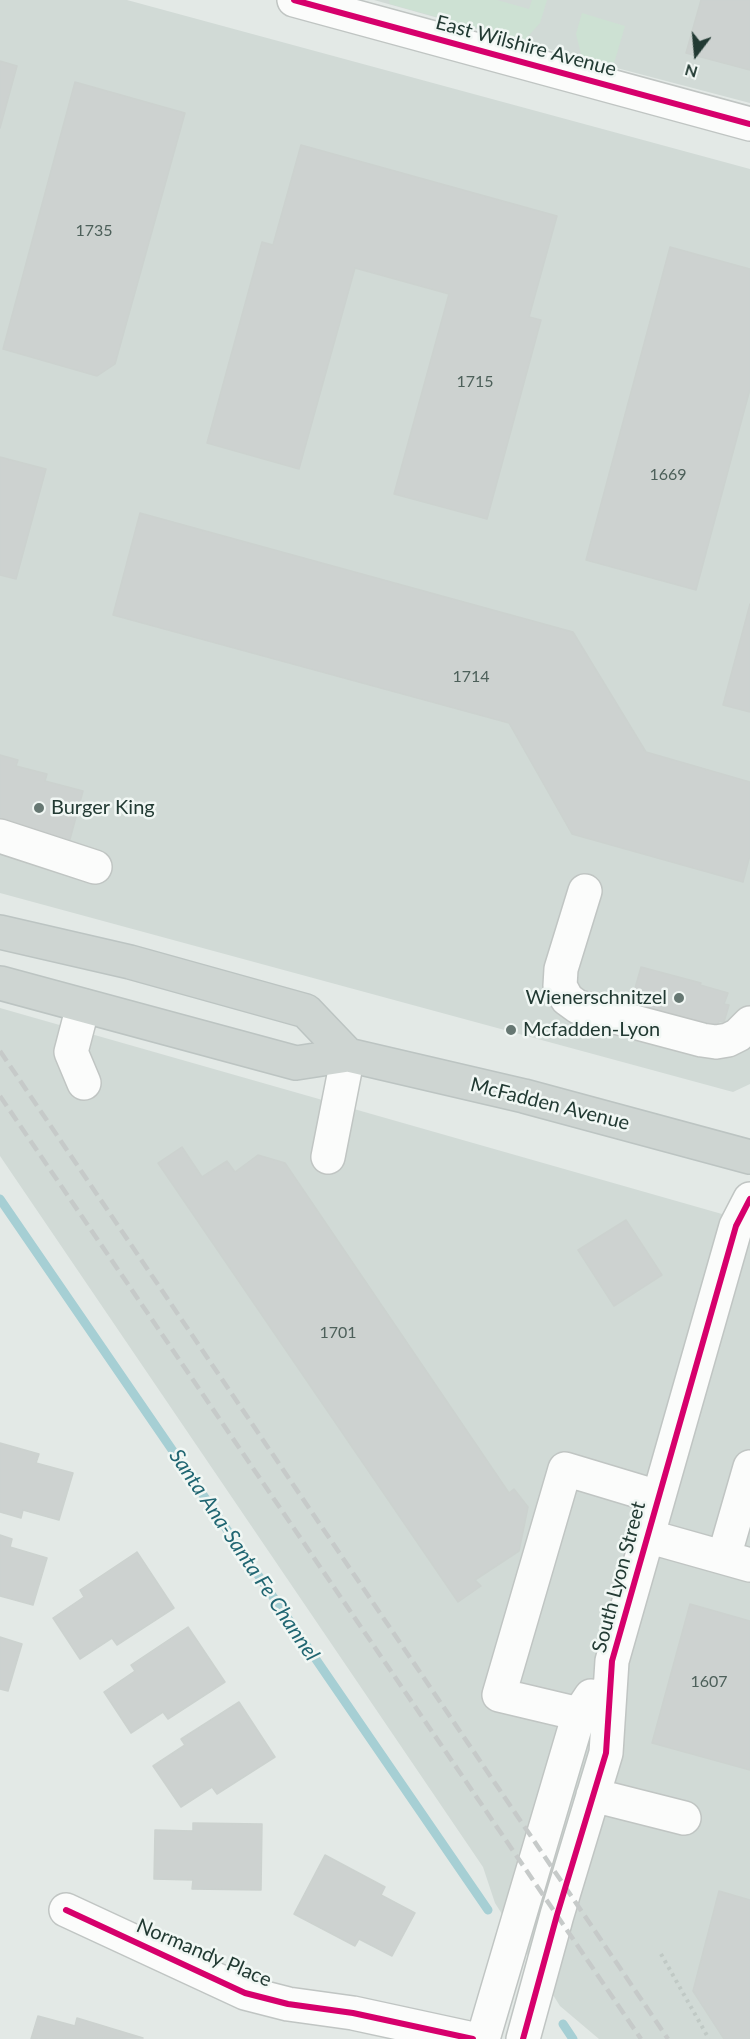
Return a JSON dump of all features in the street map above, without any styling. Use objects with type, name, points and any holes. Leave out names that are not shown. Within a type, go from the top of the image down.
[{"type":"main road","points":[[0,932],[130,962],[306,1011],[348,1055]]},
{"type":"main road","name":"McFadden Avenue","points":[[0,983],[296,1063],[348,1055],[524,1096],[750,1158]]},
{"type":"street","name":"East Wilshire Avenue","points":[[294,0],[750,124]]},
{"type":"street","points":[[0,836],[95,867]]},
{"type":"street","points":[[585,891],[561,969],[560,986],[567,999],[578,1007],[716,1042],[738,1035],[750,1023]]},
{"type":"street","points":[[82,1006],[71,1052],[84,1083]]},
{"type":"street","points":[[327,1157],[348,1055]]},
{"type":"street","name":"South Lyon Street","points":[[523,2039],[556,1915],[606,1753],[612,1661],[736,1226],[750,1198]]},
{"type":"street","points":[[647,1536],[737,1561],[750,1467]]},
{"type":"street","points":[[579,1714],[499,1695],[565,1469],[658,1497]]},
{"type":"street","name":"South Lyon Street","points":[[483,2039],[579,1714],[612,1661]]},
{"type":"street","points":[[593,1795],[684,1818]]},
{"type":"street","name":"Normandy Place","points":[[66,1910],[245,1993],[288,2004],[353,2013],[473,2039]]},
{"type":"path","points":[[661,1954],[709,2039]]},
{"type":"shaded area","points":[[0,0],[127,0],[750,169],[750,1084],[733,1092],[0,893]]},
{"type":"shaded area","points":[[374,0],[750,0],[750,103],[613,67]]},
{"type":"shaded area","points":[[0,1008],[750,1222],[750,2039],[599,2039],[560,2006],[495,1903],[483,1867],[0,1156]]},
{"type":"green space","points":[[389,0],[497,0],[529,9],[532,0],[547,0],[540,23],[524,41],[390,4]]},
{"type":"green space","points":[[582,13],[625,26],[613,67],[582,58],[576,34]]},
{"type":"building","points":[[701,0],[750,0],[750,70],[686,53]]},
{"type":"building","points":[[0,61],[17,66],[0,128]]},
{"type":"building","points":[[75,82],[185,113],[115,364],[97,376],[3,349]]},
{"type":"building","points":[[301,145],[557,216],[529,317],[541,320],[487,519],[394,494],[449,294],[355,268],[299,469],[207,443],[262,242],[273,245]]},
{"type":"building","points":[[670,247],[750,269],[750,389],[696,590],[586,560]]},
{"type":"building","points":[[0,457],[46,469],[16,579],[0,575]]},
{"type":"building","points":[[140,513],[573,632],[646,752],[750,782],[750,855],[743,882],[572,834],[509,723],[113,615]]},
{"type":"building","points":[[750,604],[750,712],[723,705]]},
{"type":"building","name":"Burger King","points":[[0,755],[18,760],[16,766],[47,774],[45,781],[83,791],[69,843],[0,825]]},
{"type":"building","name":"Wienerschnitzel","points":[[641,967],[701,983],[700,985],[728,993],[724,1004],[729,1005],[724,1022],[719,1021],[716,1032],[630,1006]]},
{"type":"building","points":[[182,1147],[202,1177],[227,1161],[235,1172],[258,1155],[285,1163],[509,1493],[514,1489],[528,1507],[519,1551],[475,1580],[481,1586],[458,1602],[158,1163]]},
{"type":"building","points":[[626,1220],[662,1275],[614,1306],[578,1250]]},
{"type":"building","points":[[0,1443],[39,1454],[36,1463],[73,1473],[59,1520],[23,1510],[21,1518],[0,1512]]},
{"type":"building","points":[[0,1535],[12,1539],[10,1547],[47,1558],[33,1605],[0,1596]]},
{"type":"building","points":[[137,1552],[174,1608],[117,1645],[112,1638],[80,1659],[53,1618],[84,1597],[80,1590]]},
{"type":"building","points":[[690,1604],[750,1621],[750,1770],[652,1743]]},
{"type":"building","points":[[188,1627],[225,1682],[168,1719],[163,1712],[131,1733],[104,1692],[135,1671],[131,1665]]},
{"type":"building","points":[[0,1637],[22,1644],[8,1691],[0,1689]]},
{"type":"building","points":[[239,1702],[275,1757],[217,1794],[212,1787],[181,1807],[153,1766],[185,1745],[181,1739]]},
{"type":"building","points":[[193,1823],[262,1824],[261,1890],[192,1889],[193,1880],[154,1879],[155,1830],[193,1831]]},
{"type":"building","points":[[325,1855],[385,1887],[381,1895],[415,1913],[392,1956],[359,1939],[355,1946],[294,1914]]},
{"type":"building","points":[[719,1891],[750,1900],[750,2039],[724,2039],[693,1991]]},
{"type":"building","points":[[38,2016],[75,2026],[77,2018],[143,2038],[31,2039]]},
{"type":"waterway","name":"Santa Ana-Santa Fe Channel","points":[[0,1199],[488,1910]]},
{"type":"waterway","name":"Santa Ana-Santa Fe Channel","points":[[563,2024],[573,2039]]},
{"type":"railway","points":[[0,1051],[668,2039]]},
{"type":"railway","points":[[0,1096],[641,2039]]},
{"type":"cycle path","points":[[294,0],[750,124]]},
{"type":"cycle path","points":[[523,2039],[557,1915],[606,1753],[612,1661],[736,1226],[750,1199]]},
{"type":"cycle path","points":[[66,1910],[245,1993],[288,2004],[353,2013],[473,2039]]},
{"type":"place","name":"Burger King","points":[[39,808]]},
{"type":"place","name":"Wienerschnitzel","points":[[679,998]]},
{"type":"place","name":"Mcfadden-Lyon","points":[[511,1030]]}]
